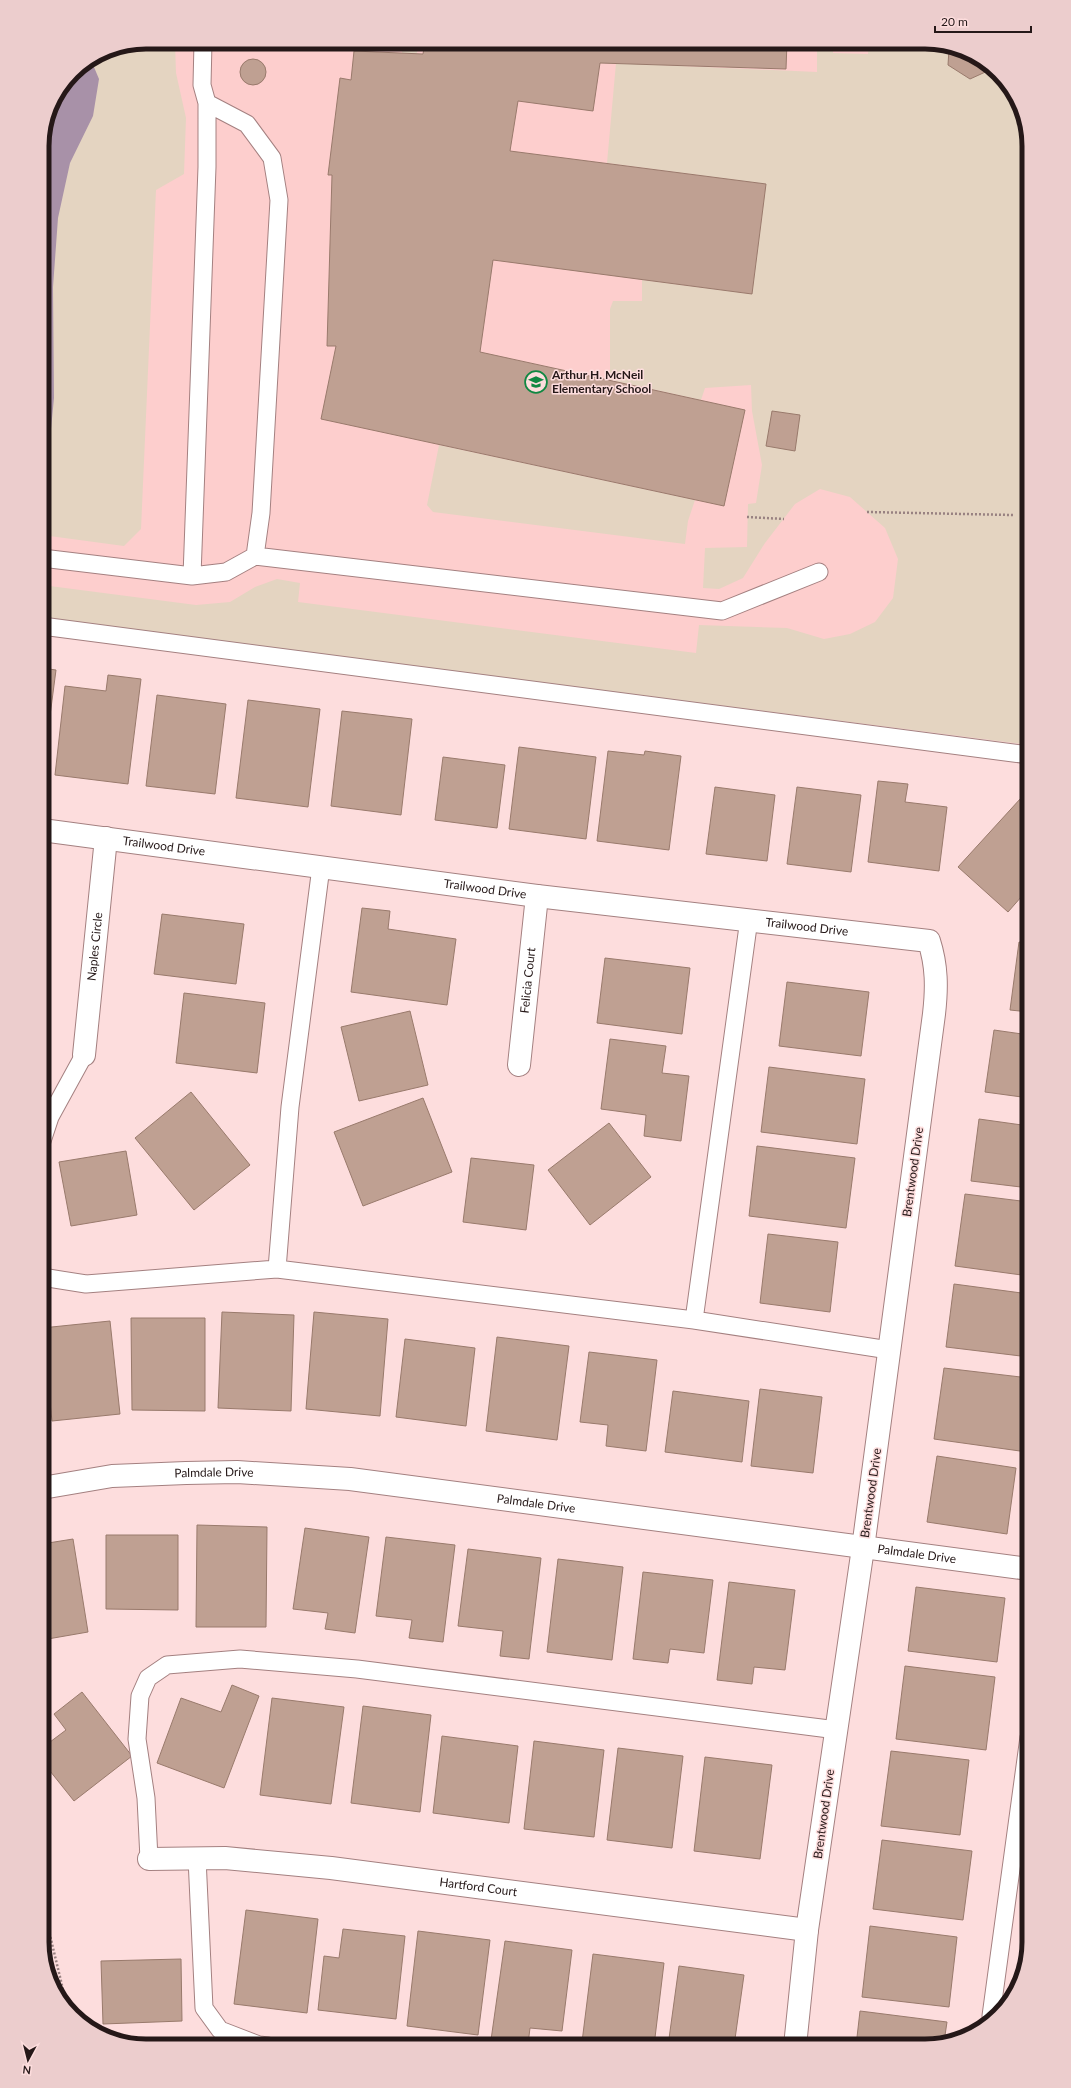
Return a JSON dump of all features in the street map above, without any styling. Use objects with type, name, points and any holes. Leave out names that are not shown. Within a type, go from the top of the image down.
[{"type":"street","name":"Trailwood Drive","points":[[49,831],[537,896],[749,919],[929,941]]},
{"type":"street","name":"Naples Circle","points":[[84,1055],[106,838]]},
{"type":"street","name":"Felicia Court","points":[[519,1065],[537,896]]},
{"type":"street","name":"Brentwood Drive","points":[[796,2039],[807,1930],[863,1548],[937,985],[935,959],[929,941]]},
{"type":"street","name":"Palmdale Drive","points":[[49,1487],[112,1476],[186,1473],[237,1472],[350,1479],[1022,1568]]},
{"type":"street","name":"Hartford Court","points":[[149,1859],[225,1858],[331,1868],[807,1930]]},
{"type":"lane","points":[[192,576],[207,103],[202,85],[203,49]]},
{"type":"lane","points":[[207,103],[247,124],[272,158],[278,200],[261,513],[255,556]]},
{"type":"lane","points":[[49,559],[192,576],[226,572],[255,556],[722,611],[819,572]]},
{"type":"lane","points":[[49,627],[1022,754]]},
{"type":"lane","points":[[277,1269],[290,1107],[321,867]]},
{"type":"lane","points":[[694,1320],[749,919]]},
{"type":"lane","points":[[49,1120],[84,1055]]},
{"type":"lane","points":[[49,1278],[86,1284],[277,1269],[694,1320],[890,1350]]},
{"type":"lane","points":[[149,1859],[146,1798],[137,1738],[140,1696],[148,1678],[167,1665],[240,1659],[357,1669],[836,1730]]},
{"type":"lane","points":[[991,2013],[1022,1788]]},
{"type":"lane","points":[[197,1858],[204,2008],[220,2030],[245,2039]]},
{"type":"path","points":[[867,512],[1013,515]]},
{"type":"path","points":[[747,517],[784,519]]},
{"type":"path","points":[[49,1931],[64,1993]]},
{"type":"shaded area","name":"Arthur H. McNeil Elementary School","points":[[146,49],[931,49],[944,51],[1009,98],[1017,115],[1022,140],[1022,744],[49,618],[49,140],[52,121],[56,109],[65,92],[82,73],[92,65],[109,56],[121,52]]},
{"type":"shaded area","points":[[146,49],[175,49],[176,73],[186,118],[184,174],[156,190],[141,529],[124,546],[49,536],[49,140],[52,121],[56,109],[65,92],[82,73],[92,65],[109,56],[121,52]]},
{"type":"shaded area","points":[[402,49],[417,49],[417,53],[402,53]]},
{"type":"shaded area","points":[[817,49],[833,49],[833,53],[868,54],[868,49],[931,49],[944,51],[968,59],[979,65],[994,77],[1009,98],[1017,115],[1022,140],[1022,744],[49,619],[49,586],[196,605],[230,602],[255,587],[277,579],[300,583],[298,602],[696,653],[699,625],[787,628],[824,639],[850,634],[875,622],[893,598],[898,559],[885,528],[850,497],[820,489],[795,504],[765,543],[743,578],[719,589],[703,588],[705,548],[747,547],[748,504],[756,503],[762,465],[752,411],[751,385],[705,388],[701,400],[610,380],[610,309],[613,301],[642,301],[642,280],[752,294],[766,184],[607,163],[616,63],[817,72]]},
{"type":"shaded area","points":[[93,65],[99,79],[93,116],[70,163],[58,218],[53,287],[54,398],[49,442],[49,140],[52,121],[56,109],[65,92],[82,73]]},
{"type":"shaded area","points":[[439,445],[695,500],[688,521],[685,544],[433,512],[427,505]]},
{"type":"building","points":[[424,49],[787,49],[786,69],[600,63],[593,111],[518,101],[510,151],[766,184],[752,294],[493,260],[480,352],[745,410],[724,506],[321,419],[336,346],[327,346],[332,175],[328,175],[340,78],[351,80],[354,51],[423,54]]},
{"type":"building","points":[[949,52],[968,59],[987,71],[970,79],[948,65]]},
{"type":"building","points":[[253,59],[262,63],[266,72],[262,81],[253,85],[244,81],[240,72],[244,63]]},
{"type":"building","points":[[772,411],[800,415],[795,451],[766,446]]},
{"type":"building","points":[[49,669],[56,670],[49,723]]},
{"type":"building","points":[[108,675],[141,679],[128,784],[55,775],[65,686],[106,691]]},
{"type":"building","points":[[157,695],[226,704],[215,794],[146,786]]},
{"type":"building","points":[[248,700],[320,709],[308,807],[236,798]]},
{"type":"building","points":[[342,711],[412,719],[401,815],[331,806]]},
{"type":"building","points":[[519,747],[596,757],[586,839],[509,829]]},
{"type":"building","points":[[608,751],[644,755],[645,751],[681,756],[669,850],[597,841]]},
{"type":"building","points":[[443,757],[505,765],[497,828],[435,820]]},
{"type":"building","points":[[878,781],[908,784],[905,802],[947,807],[939,871],[868,862]]},
{"type":"building","points":[[715,787],[775,795],[767,861],[706,854]]},
{"type":"building","points":[[797,787],[861,795],[851,872],[787,864]]},
{"type":"building","points":[[1021,798],[1022,799],[1022,896],[1008,912],[958,867]]},
{"type":"building","points":[[362,908],[390,911],[388,929],[456,939],[447,1005],[351,992]]},
{"type":"building","points":[[162,914],[244,924],[236,984],[154,974]]},
{"type":"building","points":[[1019,942],[1022,943],[1022,1011],[1010,1010]]},
{"type":"building","points":[[605,958],[690,968],[682,1034],[597,1023]]},
{"type":"building","points":[[787,982],[869,992],[861,1056],[779,1046]]},
{"type":"building","points":[[184,993],[265,1003],[257,1073],[176,1063]]},
{"type":"building","points":[[410,1011],[428,1085],[359,1101],[341,1027]]},
{"type":"building","points":[[994,1030],[1022,1034],[1022,1097],[985,1092]]},
{"type":"building","points":[[610,1039],[666,1046],[662,1073],[689,1076],[681,1141],[644,1136],[646,1115],[601,1109]]},
{"type":"building","points":[[769,1067],[865,1079],[857,1144],[761,1132]]},
{"type":"building","points":[[191,1092],[250,1165],[194,1210],[135,1138]]},
{"type":"building","points":[[423,1098],[452,1172],[363,1206],[334,1132]]},
{"type":"building","points":[[979,1119],[1022,1125],[1022,1187],[971,1181]]},
{"type":"building","points":[[609,1123],[651,1177],[590,1225],[548,1170]]},
{"type":"building","points":[[757,1146],[855,1158],[846,1228],[749,1216]]},
{"type":"building","points":[[126,1151],[137,1215],[71,1226],[59,1162]]},
{"type":"building","points":[[471,1158],[534,1165],[526,1230],[463,1222]]},
{"type":"building","points":[[965,1194],[1022,1201],[1022,1275],[955,1266]]},
{"type":"building","points":[[768,1234],[838,1242],[830,1312],[760,1303]]},
{"type":"building","points":[[954,1284],[1022,1293],[1022,1356],[946,1347]]},
{"type":"building","points":[[222,1312],[294,1315],[291,1411],[218,1408]]},
{"type":"building","points":[[314,1312],[388,1319],[380,1416],[306,1409]]},
{"type":"building","points":[[131,1318],[205,1318],[205,1411],[132,1410]]},
{"type":"building","points":[[110,1321],[120,1414],[52,1421],[49,1393],[49,1327]]},
{"type":"building","points":[[497,1337],[569,1346],[557,1440],[486,1431]]},
{"type":"building","points":[[405,1339],[475,1348],[466,1426],[396,1417]]},
{"type":"building","points":[[589,1352],[657,1360],[646,1451],[606,1446],[608,1425],[580,1422]]},
{"type":"building","points":[[944,1368],[1022,1377],[1022,1451],[934,1439]]},
{"type":"building","points":[[760,1389],[822,1397],[813,1473],[751,1466]]},
{"type":"building","points":[[673,1391],[749,1401],[742,1462],[665,1452]]},
{"type":"building","points":[[937,1456],[1016,1468],[1007,1534],[927,1522]]},
{"type":"building","points":[[197,1525],[267,1527],[266,1627],[196,1627]]},
{"type":"building","points":[[305,1528],[369,1537],[355,1633],[325,1629],[328,1613],[293,1609]]},
{"type":"building","points":[[106,1535],[178,1535],[178,1610],[106,1609]]},
{"type":"building","points":[[386,1537],[455,1545],[443,1642],[409,1638],[412,1620],[376,1616]]},
{"type":"building","points":[[73,1539],[88,1632],[49,1639],[49,1543]]},
{"type":"building","points":[[468,1549],[541,1558],[529,1659],[500,1656],[503,1631],[458,1626]]},
{"type":"building","points":[[558,1559],[623,1567],[612,1660],[547,1652]]},
{"type":"building","points":[[643,1572],[713,1580],[704,1653],[670,1649],[668,1663],[633,1659]]},
{"type":"building","points":[[729,1582],[795,1590],[785,1670],[754,1667],[752,1684],[717,1680]]},
{"type":"building","points":[[916,1587],[1005,1598],[997,1662],[908,1651]]},
{"type":"building","points":[[905,1666],[995,1677],[986,1750],[896,1739]]},
{"type":"building","points":[[232,1685],[259,1696],[224,1788],[157,1763],[181,1698],[221,1712]]},
{"type":"building","points":[[82,1692],[132,1756],[74,1801],[49,1770],[49,1743],[66,1730],[54,1714]]},
{"type":"building","points":[[272,1698],[344,1707],[331,1804],[260,1795]]},
{"type":"building","points":[[363,1706],[431,1715],[420,1812],[351,1803]]},
{"type":"building","points":[[442,1736],[518,1746],[509,1823],[433,1813]]},
{"type":"building","points":[[534,1741],[604,1750],[594,1837],[524,1829]]},
{"type":"building","points":[[618,1748],[683,1756],[672,1848],[607,1840]]},
{"type":"building","points":[[891,1751],[969,1760],[960,1835],[881,1826]]},
{"type":"building","points":[[705,1757],[772,1765],[760,1859],[694,1851]]},
{"type":"building","points":[[882,1840],[972,1851],[963,1920],[873,1909]]},
{"type":"building","points":[[246,1910],[318,1919],[307,2013],[234,2004]]},
{"type":"building","points":[[870,1926],[957,1937],[949,2007],[862,1997]]},
{"type":"building","points":[[343,1929],[405,1936],[396,2019],[318,2010],[324,1956],[339,1958]]},
{"type":"building","points":[[418,1931],[490,1940],[478,2035],[407,2026]]},
{"type":"building","points":[[505,1941],[572,1950],[562,2031],[530,2028],[529,2039],[491,2039]]},
{"type":"building","points":[[593,1954],[664,1963],[655,2039],[582,2039]]},
{"type":"building","points":[[181,1959],[182,2021],[103,2024],[101,1961]]},
{"type":"building","points":[[679,1966],[744,1975],[735,2039],[669,2039]]},
{"type":"building","points":[[860,2011],[947,2022],[944,2037],[931,2039],[857,2039]]},
{"type":"place","name":"Arthur H. McNeil Elementary School","points":[[536,382]]}]
